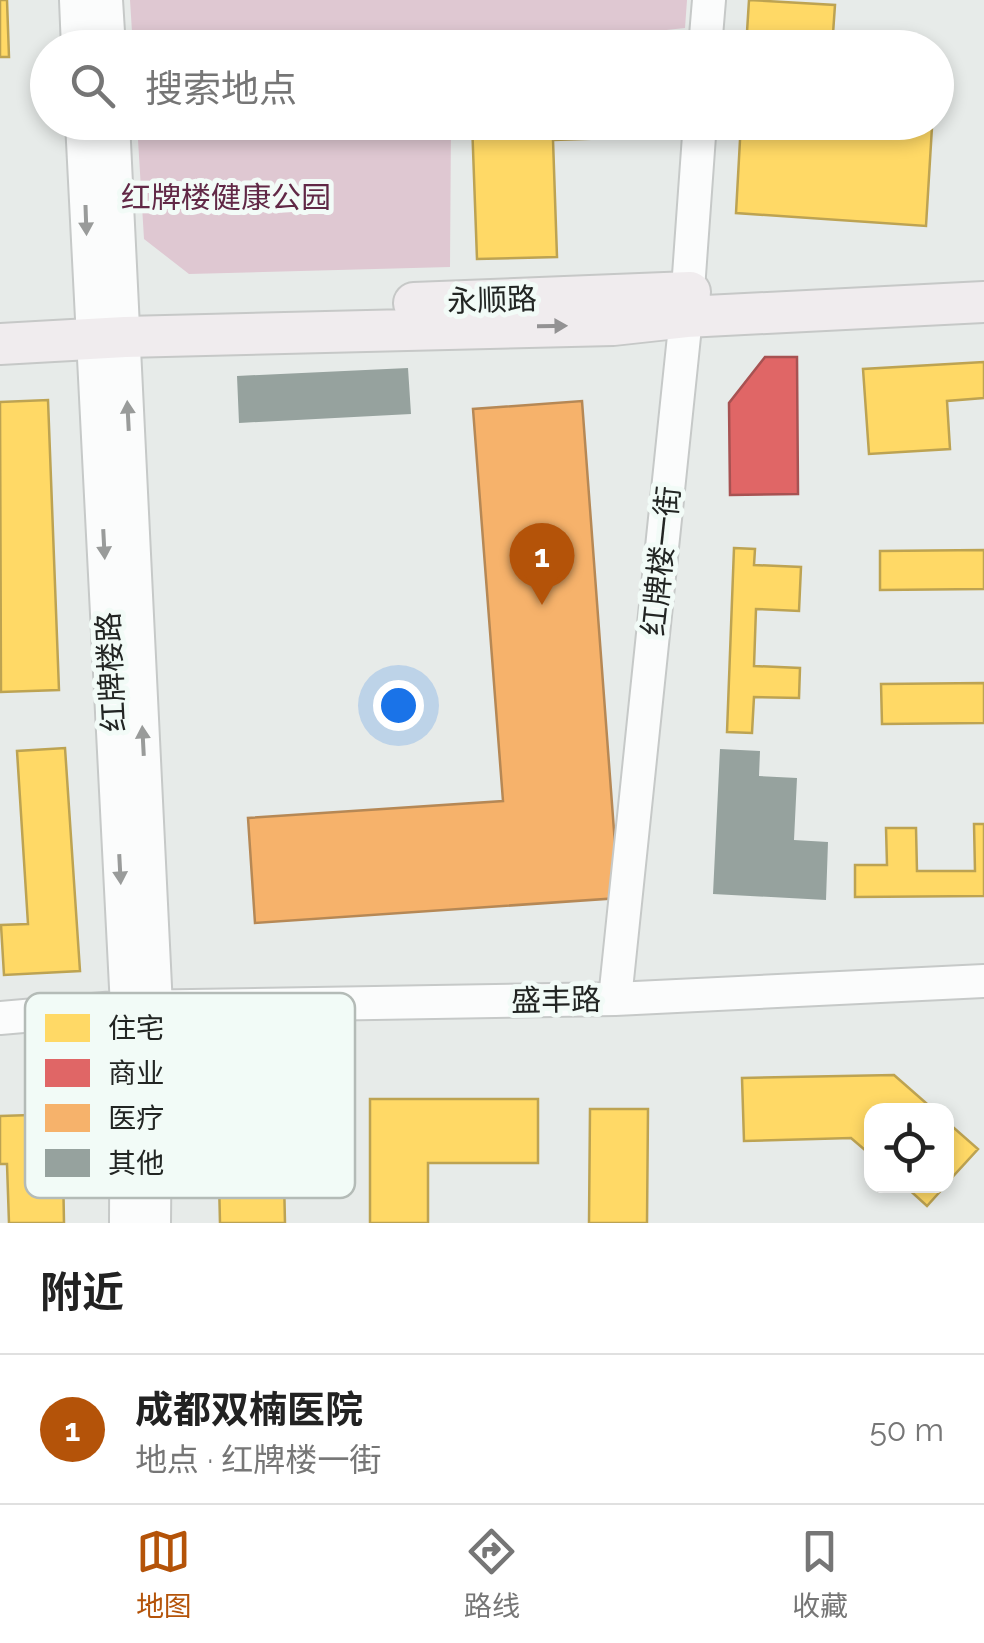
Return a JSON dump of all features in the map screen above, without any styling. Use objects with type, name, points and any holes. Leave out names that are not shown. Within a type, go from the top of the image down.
[{"type":"main road","name":"永顺路","points":[[0,320],[108,326],[686,305],[984,276]]},
{"type":"main road","points":[[686,305],[984,302]]},
{"type":"main road","points":[[0,344],[108,326]]},
{"type":"street","points":[[76,0],[77,30]]},
{"type":"street","points":[[106,0],[108,30]]},
{"type":"street","points":[[707,30],[709,0]]},
{"type":"street","name":"红牌楼路","points":[[84,140],[108,326]]},
{"type":"street","name":"红牌楼路","points":[[113,140],[108,326],[141,993]]},
{"type":"street","name":"红牌楼一街","points":[[615,999],[686,305],[699,140]]},
{"type":"street","name":"盛丰路","points":[[355,1003],[615,999],[984,981]]},
{"type":"street","name":"盛丰路","points":[[0,1018],[25,1016]]},
{"type":"street","name":"红牌楼路","points":[[126,1223],[128,1198]]},
{"type":"street","name":"红牌楼路","points":[[153,1198],[154,1223]]},
{"type":"green space","points":[[130,0],[687,0],[685,28],[667,30],[132,30]]},
{"type":"green space","name":"红牌楼健康公园","points":[[138,140],[451,140],[450,267],[189,274],[144,239]]},
{"type":"building: 住宅","points":[[0,0],[7,0],[9,57],[0,57]]},
{"type":"building: 住宅","points":[[749,0],[835,5],[833,30],[747,30]]},
{"type":"building: 住宅","points":[[473,140],[553,140],[557,257],[477,259]]},
{"type":"building: 住宅","points":[[740,140],[931,140],[926,226],[736,213]]},
{"type":"building: 住宅","points":[[984,362],[984,398],[947,401],[950,449],[869,454],[863,369]]},
{"type":"building: 住宅","points":[[48,400],[59,690],[1,692],[0,402]]},
{"type":"building: 住宅","points":[[734,548],[755,549],[754,565],[801,567],[799,611],[756,609],[754,666],[800,668],[799,698],[754,697],[752,733],[727,732]]},
{"type":"building: 住宅","points":[[984,550],[984,589],[880,590],[880,551]]},
{"type":"building: 住宅","points":[[984,683],[984,723],[882,724],[881,684]]},
{"type":"building: 住宅","points":[[65,748],[80,971],[4,975],[1,925],[28,924],[17,751]]},
{"type":"building: 住宅","points":[[974,824],[984,824],[984,896],[855,897],[855,865],[887,865],[886,828],[916,828],[917,871],[975,871]]},
{"type":"building: 住宅","points":[[894,1075],[926,1103],[864,1103],[864,1149],[851,1138],[744,1141],[742,1078]]},
{"type":"building: 住宅","points":[[370,1099],[538,1099],[538,1163],[428,1163],[428,1223],[370,1223]]},
{"type":"building: 住宅","points":[[590,1109],[648,1109],[647,1223],[589,1223]]},
{"type":"building: 住宅","points":[[25,1115],[25,1198],[64,1198],[64,1223],[9,1223],[7,1164],[0,1164],[0,1116]]},
{"type":"building: 住宅","points":[[954,1128],[978,1149],[954,1175]]},
{"type":"building: 住宅","points":[[913,1193],[939,1193],[927,1206]]},
{"type":"building: 住宅","points":[[219,1198],[284,1198],[285,1223],[220,1223]]},
{"type":"building: 商业","points":[[765,357],[797,357],[798,494],[730,495],[729,403]]},
{"type":"building: 医疗","points":[[582,401],[619,898],[255,923],[248,818],[503,801],[473,409]]},
{"type":"building: 其他","points":[[408,368],[411,414],[239,423],[237,376]]},
{"type":"building: 其他","points":[[720,749],[760,751],[759,776],[797,778],[794,840],[828,842],[826,900],[713,894]]},
{"type":"place","name":"成都双楠医院","points":[[542,605]]}]
